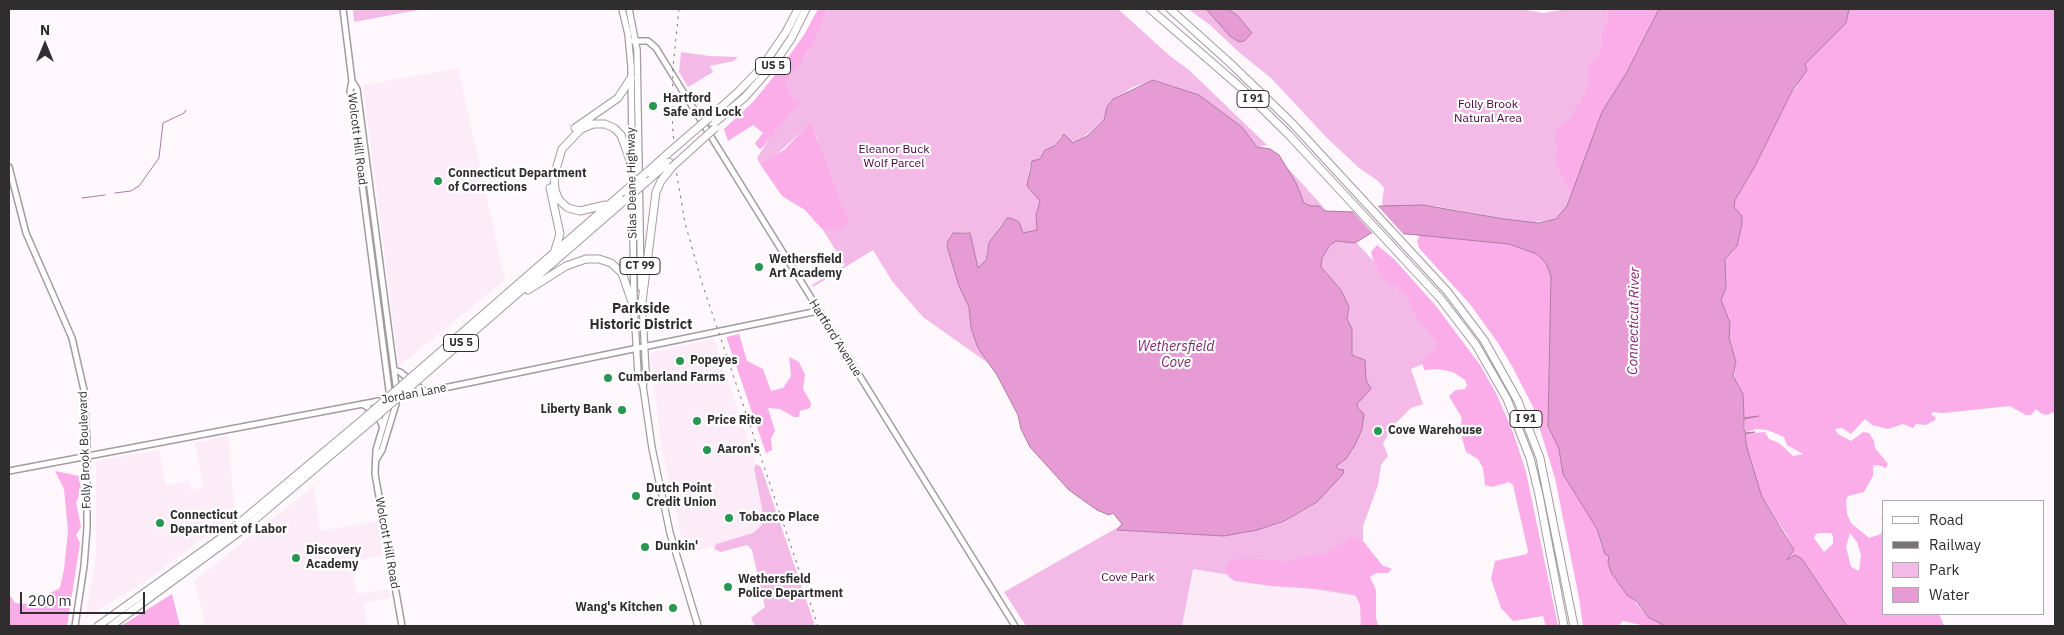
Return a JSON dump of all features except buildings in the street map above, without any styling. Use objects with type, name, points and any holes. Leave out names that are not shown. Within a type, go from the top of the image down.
[{"type":"highway","name":"US 5","points":[[712,123],[778,44],[797,9]]},
{"type":"highway","name":"US 5","points":[[417,376],[532,284],[712,123],[736,104],[777,60],[806,9]]},
{"type":"highway","name":"I 91","points":[[1150,9],[1265,110],[1440,298],[1470,335],[1493,372],[1511,408],[1527,450],[1537,485],[1564,626]]},
{"type":"highway","name":"I 91","points":[[1170,9],[1268,99],[1405,246],[1471,321],[1500,366],[1521,408],[1540,458],[1574,626]]},
{"type":"highway","points":[[552,254],[558,245],[560,236],[549,181],[555,152],[571,131],[620,96],[631,74]]},
{"type":"highway","points":[[642,302],[656,192],[669,162],[712,123]]},
{"type":"highway","points":[[612,202],[586,211],[574,210],[564,205],[557,196],[554,183],[555,167],[560,151],[569,139],[581,129],[594,124],[604,124],[614,128],[621,135],[632,166]]},
{"type":"highway","name":"US 5","points":[[111,626],[246,527],[417,376],[526,276],[646,173],[669,162]]},
{"type":"highway","points":[[532,284],[575,262],[589,259],[602,260],[612,264],[622,273],[634,308]]},
{"type":"highway","name":"US 5","points":[[98,626],[225,535],[369,418]]},
{"type":"main road","name":"Silas Deane Highway","points":[[622,9],[629,42],[631,74],[636,349],[665,513],[698,626]]},
{"type":"main road","name":"Silas Deane Highway","points":[[629,9],[637,41],[642,302],[646,373],[643,386]]},
{"type":"main road","points":[[631,74],[638,71]]},
{"type":"street","points":[[343,9],[352,81]]},
{"type":"street","points":[[629,42],[637,41]]},
{"type":"street","name":"Hartford Avenue","points":[[637,41],[648,41],[654,46],[1015,626]]},
{"type":"street","name":"Wolcott Hill Road","points":[[352,81],[357,89],[394,370],[396,397],[376,460],[376,481],[402,626]]},
{"type":"street","name":"Wolcott Hill Road","points":[[352,81],[350,91],[390,398],[381,442]]},
{"type":"street","name":"Folly Brook Boulevard","points":[[9,167],[26,233],[72,338],[80,367],[86,408],[87,540],[75,626]]},
{"type":"street","name":"Jordan Lane","points":[[9,471],[427,392],[818,311]]},
{"type":"street","points":[[394,370],[400,372],[419,389],[427,392]]},
{"type":"street","points":[[362,404],[376,412],[383,427]]},
{"type":"shaded area","points":[[818,9],[828,9],[813,43],[800,65],[785,81],[792,98],[799,102],[761,149],[755,143],[763,133],[753,125],[728,141],[724,129],[753,102],[779,70],[804,35]]},
{"type":"shaded area","points":[[1607,9],[1659,9],[1627,72],[1602,112],[1572,195],[1555,161],[1557,150],[1554,134],[1557,129],[1571,118],[1589,86],[1588,66],[1600,55],[1602,43],[1600,35],[1608,20]]},
{"type":"shaded area","points":[[1849,9],[2055,9],[2055,415],[2052,412],[2048,415],[2042,414],[2036,409],[2031,415],[2026,415],[2010,406],[1943,413],[1933,412],[1931,414],[1936,418],[1935,420],[1926,425],[1916,424],[1913,428],[1903,424],[1888,429],[1872,425],[1865,419],[1851,434],[1842,428],[1835,429],[1838,434],[1851,441],[1863,432],[1869,433],[1874,441],[1875,448],[1888,464],[1886,468],[1878,465],[1873,466],[1873,476],[1864,492],[1848,496],[1846,500],[1847,514],[1851,523],[1869,538],[1881,534],[1882,528],[1882,615],[1939,615],[1944,626],[1847,626],[1802,559],[1793,556],[1787,560],[1794,551],[1786,534],[1762,497],[1747,448],[1745,434],[1765,432],[1769,439],[1779,443],[1793,456],[1803,454],[1787,445],[1784,437],[1767,430],[1756,429],[1745,433],[1743,394],[1734,378],[1736,362],[1729,338],[1728,317],[1721,301],[1726,288],[1725,259],[1737,246],[1742,224],[1742,216],[1734,207],[1735,200],[1754,168],[1791,93],[1797,87],[1805,64],[1844,25]],"holes":[[[1831,533],[1833,544],[1824,552],[1814,538],[1816,534]],[[1850,533],[1857,542],[1861,555],[1859,571],[1851,567],[1846,547]]]},
{"type":"shaded area","points":[[458,68],[505,280],[399,366],[363,85]]},
{"type":"shaded area","points":[[811,122],[843,209],[850,221],[838,230],[821,228],[805,210],[782,196],[760,164],[784,150]]},
{"type":"shaded area","points":[[1420,235],[1509,244],[1537,254],[1546,263],[1551,276],[1548,426],[1559,449],[1563,473],[1597,529],[1602,547],[1609,556],[1608,563],[1615,579],[1648,617],[1665,626],[1645,626],[1623,621],[1618,626],[1583,626],[1555,478],[1533,407],[1498,343],[1470,304],[1419,248],[1417,241]]},
{"type":"shaded area","points":[[1377,245],[1394,259],[1436,306],[1480,365],[1497,395],[1514,435],[1526,472],[1558,626],[1546,626],[1543,616],[1513,621],[1501,608],[1491,579],[1495,561],[1527,554],[1528,551],[1513,485],[1509,482],[1492,487],[1485,485],[1483,468],[1478,459],[1466,452],[1460,430],[1462,418],[1449,396],[1456,390],[1465,389],[1467,385],[1465,380],[1453,372],[1438,369],[1424,370],[1422,361],[1433,351],[1438,343],[1416,317],[1407,297],[1395,286],[1387,283],[1374,263],[1371,252]]},
{"type":"shaded area","points":[[739,334],[747,361],[763,369],[771,391],[783,388],[791,376],[789,357],[799,362],[805,375],[803,389],[811,403],[810,408],[800,411],[799,417],[794,417],[780,409],[768,408],[775,431],[771,438],[772,450],[766,453],[727,339],[727,337]]},
{"type":"shaded area","points":[[714,339],[756,464],[754,474],[762,509],[762,525],[753,533],[715,545],[715,547],[685,552],[662,451],[650,353]]},
{"type":"shaded area","name":"Connecticut Department of Labor","points":[[228,436],[235,514],[146,581],[85,618],[96,557],[96,461],[159,450],[166,485],[189,481],[191,490],[203,487],[195,443]]},
{"type":"shaded area","points":[[55,471],[79,476],[81,491],[76,502],[81,527],[76,535],[80,543],[67,626],[9,626],[9,594],[15,603],[28,604],[60,588],[68,531],[64,489]]},
{"type":"shaded area","name":"Discovery Academy","points":[[314,486],[320,531],[377,521],[383,555],[351,561],[357,594],[389,589],[390,598],[363,603],[368,626],[206,626],[194,581]]},
{"type":"shaded area","points":[[1353,536],[1364,542],[1382,565],[1392,569],[1388,573],[1376,573],[1370,577],[1376,590],[1378,626],[1361,626],[1360,605],[1355,594],[1335,590],[1271,586],[1235,581],[1229,577],[1225,568],[1230,560],[1249,558],[1289,562],[1300,557],[1327,554]]},
{"type":"shaded area","points":[[1192,568],[1229,575],[1235,581],[1271,586],[1297,586],[1363,597],[1363,626],[1182,626]]},
{"type":"shaded area","points":[[172,594],[180,626],[121,626]]},
{"type":"green space","points":[[353,9],[424,9],[354,22]]},
{"type":"green space","name":"Eleanor Buck Wolf Parcel","points":[[828,9],[1118,9],[1170,56],[1189,70],[1267,145],[1257,147],[1242,127],[1199,95],[1155,80],[1133,87],[1113,99],[1107,107],[1104,120],[1077,142],[1071,142],[1065,135],[1060,137],[1055,146],[1045,150],[1040,159],[1032,161],[1029,169],[1028,181],[1040,201],[1036,215],[1037,230],[1023,233],[1018,221],[1007,218],[999,227],[987,249],[985,263],[978,268],[967,232],[953,233],[949,238],[947,246],[969,307],[971,328],[978,348],[988,363],[923,317],[892,281],[873,250],[813,287],[812,285],[845,265],[788,175],[819,142],[811,123],[776,155],[760,164],[757,158],[773,133],[798,102],[791,97],[785,81],[806,56]]},
{"type":"green space","name":"Folly Brook Natural Area","points":[[1188,9],[1520,9],[1543,13],[1568,9],[1607,9],[1608,20],[1600,35],[1602,44],[1635,57],[1598,125],[1575,188],[1563,214],[1556,219],[1527,223],[1435,206],[1384,206],[1382,204],[1384,188],[1378,181],[1358,167],[1327,138],[1271,78],[1210,25]]},
{"type":"green space","points":[[681,52],[709,56],[738,57],[734,61],[710,66],[713,72],[688,87],[679,72]]},
{"type":"green space","points":[[1286,166],[1327,211],[1319,206],[1310,206],[1304,203]]},
{"type":"green space","name":"Cove Park","points":[[1338,240],[1354,240],[1417,308],[1452,352],[1411,369],[1423,404],[1411,408],[1393,426],[1383,443],[1388,456],[1381,465],[1378,485],[1363,526],[1363,597],[1193,569],[1182,626],[1026,626],[1004,592],[1122,525],[1117,530],[1224,536],[1257,530],[1285,522],[1313,505],[1342,475],[1344,470],[1338,469],[1336,465],[1344,461],[1352,451],[1362,429],[1364,414],[1357,404],[1368,393],[1370,387],[1366,380],[1365,360],[1352,355],[1352,329],[1347,319],[1349,307],[1341,290],[1321,267],[1322,258],[1332,243]]},
{"type":"green space","points":[[756,464],[761,467],[815,626],[755,626],[751,618],[765,607],[752,550],[747,545],[721,552],[714,549],[716,544],[753,533],[762,525],[762,509],[754,469]]},
{"type":"water","points":[[1206,9],[1227,9],[1237,15],[1252,33],[1244,41],[1239,42],[1230,36]]},
{"type":"water","points":[[1659,9],[1849,9],[1846,23],[1805,64],[1807,70],[1791,93],[1754,168],[1735,200],[1734,207],[1742,216],[1742,224],[1737,246],[1725,259],[1726,288],[1721,300],[1730,323],[1729,338],[1736,362],[1733,376],[1743,394],[1744,418],[1759,416],[1744,419],[1744,429],[1745,433],[1755,432],[1745,434],[1747,448],[1762,497],[1794,550],[1787,560],[1795,555],[1802,559],[1847,626],[1665,626],[1648,617],[1637,602],[1627,595],[1612,574],[1608,563],[1609,556],[1605,554],[1597,529],[1563,474],[1559,449],[1548,426],[1551,276],[1546,263],[1537,254],[1509,244],[1407,234],[1371,233],[1355,243],[1336,241],[1330,245],[1322,258],[1321,267],[1341,290],[1349,307],[1347,319],[1352,329],[1352,355],[1365,360],[1366,380],[1371,389],[1357,404],[1364,414],[1362,429],[1355,445],[1346,459],[1336,466],[1338,469],[1344,470],[1343,474],[1317,502],[1285,521],[1257,530],[1224,536],[1117,530],[1122,524],[1113,513],[1109,515],[1097,510],[1069,490],[1030,447],[1021,429],[1018,415],[997,375],[978,348],[971,328],[969,307],[959,286],[947,246],[948,241],[953,233],[970,233],[978,268],[986,260],[989,243],[1007,218],[1019,222],[1023,233],[1037,230],[1036,215],[1040,201],[1027,186],[1032,161],[1040,159],[1045,150],[1055,146],[1064,134],[1073,143],[1087,136],[1104,120],[1107,107],[1113,99],[1153,80],[1199,95],[1242,127],[1257,147],[1270,149],[1279,155],[1296,183],[1304,203],[1311,206],[1319,206],[1325,211],[1353,212],[1380,206],[1423,205],[1538,223],[1556,219],[1567,206],[1602,112],[1627,72]]},
{"type":"pier","points":[[1376,204],[1406,237],[1375,236],[1351,209]]},
{"type":"waterway","points":[[115,193],[131,191],[139,186],[159,158],[163,123],[184,113],[186,110]]},
{"type":"waterway","points":[[82,198],[105,195]]},
{"type":"railway","points":[[679,9],[673,67],[672,116],[675,164],[685,223],[702,283],[818,626]]},
{"type":"place","name":"Hartford Safe and Lock","points":[[653,106]]},
{"type":"place","name":"Connecticut Department of Corrections","points":[[438,181]]},
{"type":"place","name":"Wethersfield Art Academy","points":[[759,267]]},
{"type":"place","name":"Popeyes","points":[[680,361]]},
{"type":"place","name":"Cumberland Farms","points":[[608,378]]},
{"type":"place","name":"Liberty Bank","points":[[622,410]]},
{"type":"place","name":"Price Rite","points":[[697,421]]},
{"type":"place","name":"Cove Warehouse","points":[[1378,431]]},
{"type":"place","name":"Aaron's","points":[[707,450]]},
{"type":"place","name":"Dutch Point Credit Union","points":[[636,496]]},
{"type":"place","name":"Tobacco Place","points":[[729,518]]},
{"type":"place","name":"Connecticut Department of Labor","points":[[160,523]]},
{"type":"place","name":"Dunkin'","points":[[645,547]]},
{"type":"place","name":"Discovery Academy","points":[[296,558]]},
{"type":"place","name":"Wethersfield Police Department","points":[[728,587]]},
{"type":"place","name":"Wang's Kitchen","points":[[673,608]]},
{"type":"district","name":"Parkside Historic District","points":[[641,318]]},
{"type":"water label","name":"Connecticut River","points":[[1634,321]]},
{"type":"water label","name":"Wethersfield Cove","points":[[1176,356]]}]
